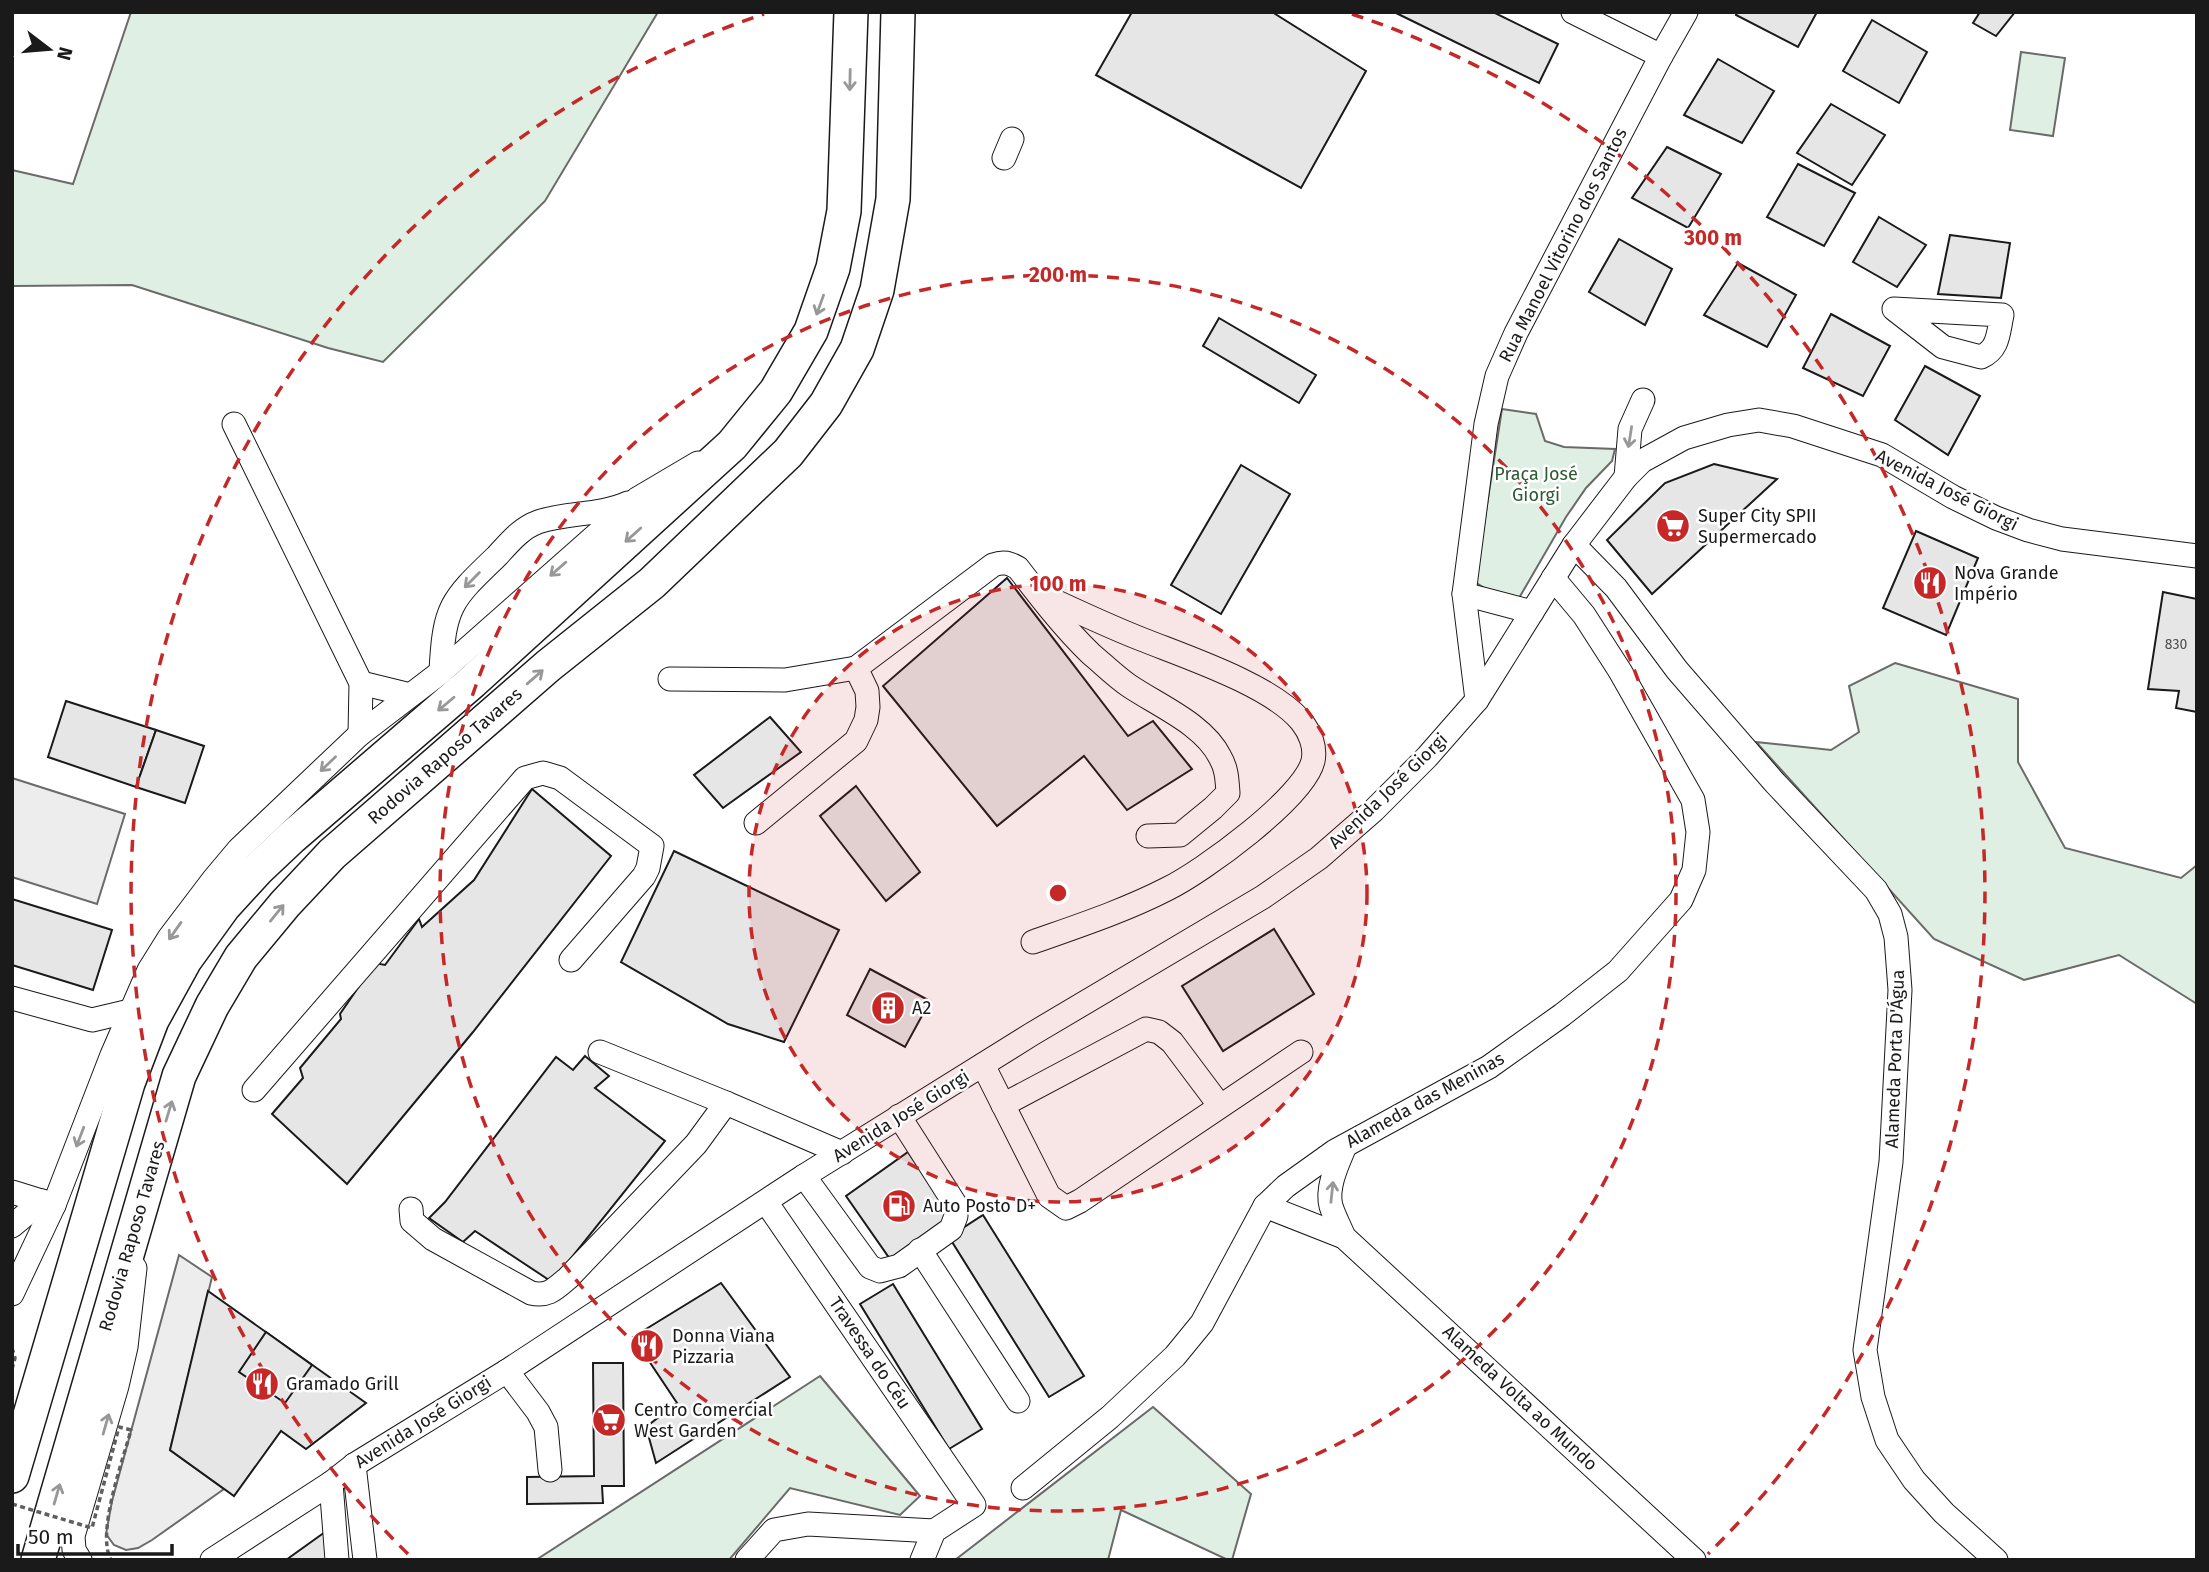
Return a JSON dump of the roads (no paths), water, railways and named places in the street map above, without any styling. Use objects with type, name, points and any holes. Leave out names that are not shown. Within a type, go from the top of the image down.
[{"type":"highway","points":[[12,1476],[128,1083],[152,1020],[185,960],[224,906],[257,870],[472,682],[732,445],[776,391],[811,331],[833,268],[844,211],[851,12]]},
{"type":"highway","name":"Rodovia Raposo Tavares","points":[[38,1560],[179,1076],[212,1006],[241,957],[285,904],[332,854],[548,666],[652,583],[788,453],[826,404],[857,349],[877,290],[894,199],[898,12]]},
{"type":"street","points":[[1573,12],[1661,57]]},
{"type":"street","name":"Rua Manoel Vitorino dos Santos","points":[[1477,699],[1464,594],[1486,424],[1497,376],[1516,333],[1686,12]]},
{"type":"street","points":[[1626,477],[1630,429],[1643,400]]},
{"type":"street","name":"Avenida José Giorgi","points":[[212,1560],[331,1483],[354,1465],[507,1371],[804,1176],[1263,897],[1318,858],[1374,810],[1427,757],[1477,699],[1574,545],[1626,477],[1642,461],[1684,438],[1728,425],[1759,420],[1793,426],[1882,455],[1954,497],[2028,530],[2062,539],[2197,556]]},
{"type":"street","points":[[234,424],[361,682],[360,733]]},
{"type":"street","points":[[13,1290],[149,970],[169,938],[239,849],[360,733],[441,672],[637,499],[732,445]]},
{"type":"street","points":[[441,672],[444,625],[452,604],[461,590],[524,529],[539,522],[606,511],[637,499]]},
{"type":"street","name":"Alameda Porta D'Água","points":[[1574,545],[1616,588],[1677,670],[1757,762],[1876,890],[1890,914],[1896,937],[1900,990],[1891,1161],[1866,1350],[1873,1397],[1887,1440],[1914,1480],[1944,1513],[1996,1560]]},
{"type":"street","points":[[670,679],[785,680],[856,668],[993,565],[1009,563],[1018,568],[1091,653],[1127,684],[1186,722],[1220,755],[1227,774],[1228,793],[1180,835],[1148,836]]},
{"type":"street","name":"Alameda das Meninas","points":[[1023,1488],[1110,1417],[1175,1356],[1202,1323],[1265,1206],[1314,1165],[1489,1068],[1562,1015],[1618,971],[1681,900],[1694,870],[1698,832],[1693,800],[1620,671],[1584,615],[1553,578]]},
{"type":"street","points":[[1033,942],[1110,915],[1169,888],[1220,856],[1282,804],[1299,786],[1313,762],[1314,744],[1302,722],[1253,685],[1101,623],[1038,593]]},
{"type":"street","points":[[1464,594],[1532,612]]},
{"type":"street","points":[[756,823],[856,741],[866,720],[868,707],[867,691],[856,668]]},
{"type":"street","points":[[361,682],[410,695]]},
{"type":"street","points":[[254,1090],[525,778],[543,773],[560,778],[652,846],[644,876],[571,960]]},
{"type":"street","points":[[12,998],[92,1020],[130,1011]]},
{"type":"street","points":[[92,1020],[112,1055]]},
{"type":"street","points":[[1003,1105],[1146,1030],[1159,1032],[1172,1042],[1220,1106]]},
{"type":"street","points":[[600,1052],[842,1153]]},
{"type":"street","points":[[983,1065],[1049,1196],[1066,1208],[1301,1052]]},
{"type":"street","points":[[411,1209],[412,1221],[433,1239],[531,1293],[550,1293],[568,1278],[696,1144],[726,1103]]},
{"type":"street","points":[[804,1176],[870,1267],[880,1271],[899,1266],[951,1229],[956,1216],[955,1204],[899,1116]]},
{"type":"street","name":"Alameda Volta ao Mundo","points":[[1344,1237],[1331,1204],[1331,1190],[1345,1146]]},
{"type":"street","points":[[12,1192],[48,1203]]},
{"type":"street","points":[[65,1560],[126,1347],[142,1200]]},
{"type":"street","name":"Travessa do Céu","points":[[766,1202],[974,1505],[934,1531]]},
{"type":"street","points":[[12,1226],[48,1203]]},
{"type":"street","name":"Alameda Volta ao Mundo","points":[[1265,1206],[1344,1237],[1694,1560]]},
{"type":"street","points":[[920,1250],[1018,1401]]},
{"type":"street","points":[[507,1371],[546,1427],[550,1470]]},
{"type":"street","points":[[354,1465],[365,1560]]},
{"type":"street","points":[[331,1483],[337,1560]]},
{"type":"street","points":[[747,1560],[774,1530],[808,1524],[934,1531],[922,1560]]},
{"type":"street","points":[[72,1536],[74,1550],[80,1560]]},
{"type":"place","name":"Super City SPII Supermercado","points":[[1673,526]]},
{"type":"place","name":"Nova Grande Império","points":[[1930,583]]},
{"type":"place","name":"A2","points":[[888,1008]]},
{"type":"place","name":"Auto Posto D+","points":[[899,1206]]},
{"type":"place","name":"Donna Viana Pizzaria","points":[[647,1346]]},
{"type":"place","name":"Gramado Grill","points":[[262,1384]]},
{"type":"place","name":"Centro Comercial West Garden","points":[[609,1420]]},
{"type":"park label","name":"Praça José Giorgi","points":[[1536,484]]}]
